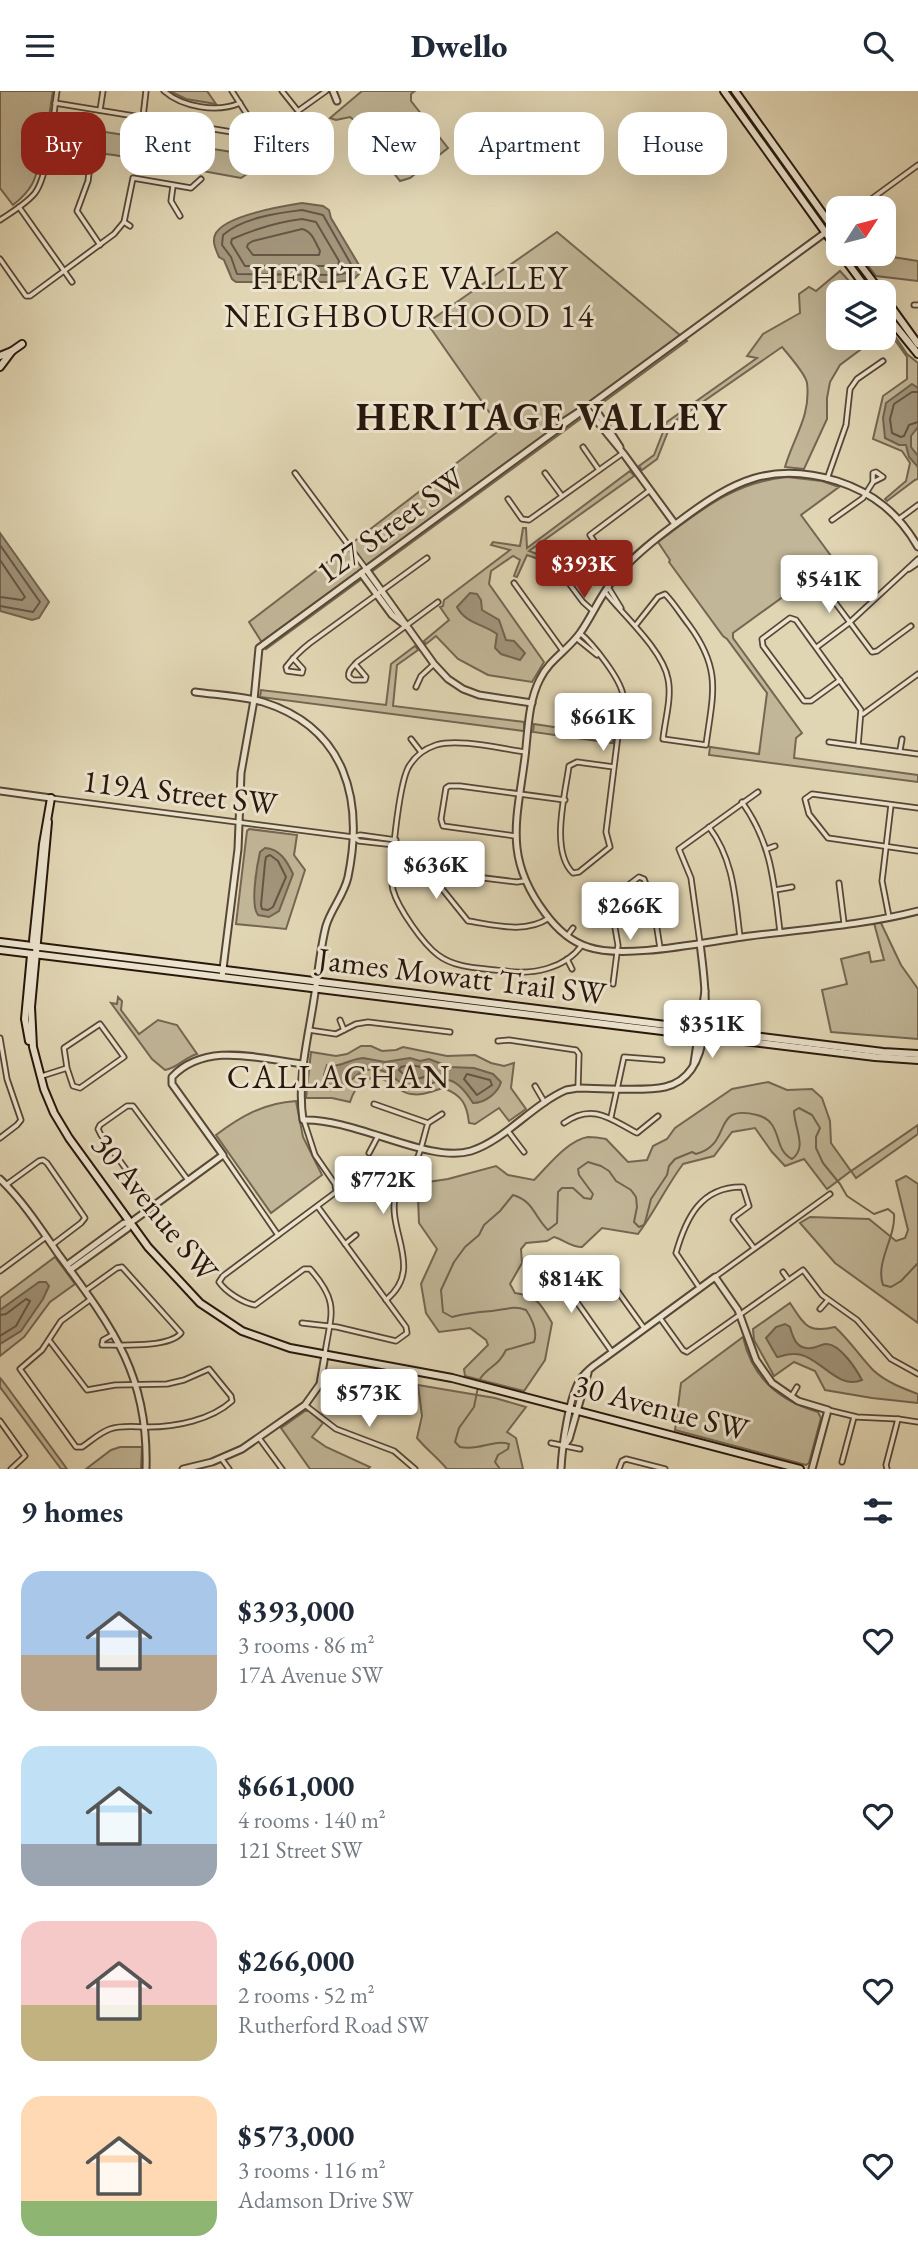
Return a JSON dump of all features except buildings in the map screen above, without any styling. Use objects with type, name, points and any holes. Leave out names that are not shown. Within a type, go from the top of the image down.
[{"type":"main road","points":[[724,91],[826,232]]},
{"type":"main road","points":[[735,91],[826,212]]},
{"type":"main road","points":[[787,178],[826,225]]},
{"type":"main road","points":[[860,266],[871,280]]},
{"type":"main road","points":[[896,314],[918,344]]},
{"type":"main road","points":[[896,326],[918,354]]},
{"type":"main road","points":[[0,356],[22,344]]},
{"type":"main road","points":[[0,367],[12,351]]},
{"type":"main road","name":"30 Avenue SW","points":[[51,798],[34,951],[31,1022],[33,1047],[40,1076],[60,1123],[130,1223],[179,1283],[218,1316],[242,1331],[266,1341],[467,1382],[784,1469]]},
{"type":"main road","name":"James Mowatt Trail SW","points":[[0,946],[89,954],[132,964],[180,965],[228,974],[257,974],[316,985]]},
{"type":"main road","name":"James Mowatt Trail SW","points":[[34,951],[71,960],[222,973],[700,1033],[875,1058],[918,1060]]},
{"type":"main road","name":"James Mowatt Trail SW","points":[[700,1033],[918,1054]]},
{"type":"main road","name":"30 Avenue SW","points":[[573,1411],[800,1469]]},
{"type":"street","points":[[54,112],[57,91]]},
{"type":"street","points":[[99,111],[103,91]]},
{"type":"street","points":[[144,112],[146,91]]},
{"type":"street","points":[[163,91],[190,104],[223,107],[240,103]]},
{"type":"street","points":[[232,91],[247,112]]},
{"type":"street","points":[[282,91],[298,111],[326,91]]},
{"type":"street","points":[[333,91],[337,101]]},
{"type":"street","points":[[55,103],[120,114]]},
{"type":"street","points":[[875,196],[918,165]]},
{"type":"street","points":[[0,221],[33,195],[42,175]]},
{"type":"street","points":[[88,175],[77,211],[100,245]]},
{"type":"street","points":[[0,259],[28,296],[100,245],[124,222],[133,178],[191,188],[201,179]]},
{"type":"street","points":[[173,186],[171,201],[180,216]]},
{"type":"street","points":[[19,207],[72,282]]},
{"type":"street","points":[[124,222],[130,226]]},
{"type":"street","name":"127 Street SW","points":[[254,700],[259,648],[547,439],[570,415],[589,406],[826,232]]},
{"type":"street","points":[[827,478],[846,425],[850,389],[857,379],[883,361]]},
{"type":"street","points":[[589,406],[675,524]]},
{"type":"street","points":[[583,447],[599,470]]},
{"type":"street","points":[[508,499],[525,521],[531,519],[623,453]]},
{"type":"street","points":[[295,473],[394,618],[405,626],[433,664],[448,679],[462,692],[532,703]]},
{"type":"street","points":[[545,473],[562,496]]},
{"type":"street","points":[[918,547],[899,519],[866,493],[827,478],[786,473],[749,479],[723,490],[675,524],[649,544],[617,576],[606,589],[578,636],[540,677],[532,703],[515,836],[517,858],[524,881],[549,918],[567,936],[582,945],[601,951],[618,952],[700,943],[918,911]]},
{"type":"street","points":[[832,520],[866,493],[873,482]]},
{"type":"street","points":[[617,576],[590,535],[650,490]]},
{"type":"street","points":[[899,519],[918,505]]},
{"type":"street","points":[[293,659],[303,669],[302,673],[286,670],[293,659],[427,558]]},
{"type":"street","points":[[816,648],[849,623],[918,561]]},
{"type":"street","points":[[553,562],[593,611]]},
{"type":"street","points":[[514,583],[563,651]]},
{"type":"street","points":[[606,589],[661,662],[668,679],[663,739],[706,745],[713,690],[711,666],[698,637],[668,597],[662,594],[635,626]]},
{"type":"street","points":[[828,593],[868,649],[873,652],[912,626]]},
{"type":"street","points":[[355,664],[366,677],[364,681],[352,680],[349,677],[355,664],[438,602]]},
{"type":"street","points":[[840,680],[811,701],[805,702],[762,642],[765,636],[791,618],[796,620],[816,648],[840,680],[860,708],[862,715],[858,746]]},
{"type":"street","points":[[578,636],[592,644],[621,687],[623,695],[606,832],[610,847],[579,872],[572,873],[561,844],[571,763],[614,767]]},
{"type":"street","points":[[416,687],[421,676],[433,664]]},
{"type":"street","points":[[862,715],[918,674]]},
{"type":"street","points":[[183,1469],[221,1458],[259,1438],[305,1405],[320,1384],[332,1311],[331,1301],[308,1268],[255,1305],[220,1285],[222,1277],[335,1194],[337,1189],[315,1155],[303,1120],[301,1092],[303,1064],[325,932],[346,885],[353,838],[352,794],[344,770],[318,734],[294,716],[254,700],[195,692]]},
{"type":"street","points":[[569,699],[569,704],[574,706],[621,712]]},
{"type":"street","points":[[222,973],[239,823],[241,772],[254,700]]},
{"type":"street","points":[[411,739],[421,753]]},
{"type":"street","points":[[900,751],[902,739]]},
{"type":"street","points":[[829,742],[918,754]]},
{"type":"street","points":[[526,752],[447,743],[435,745],[411,762],[404,777],[391,874],[394,893],[401,908],[436,954],[454,964],[520,972],[543,969],[567,959],[582,945]]},
{"type":"street","points":[[515,836],[447,827],[442,824],[447,787],[460,786],[565,800]]},
{"type":"street","name":"119A Street SW","points":[[0,791],[353,838],[359,841],[396,843]]},
{"type":"street","points":[[303,1120],[334,1122],[440,1153],[464,1153],[483,1145],[566,1090],[655,1089],[668,1086],[684,1077],[694,1063],[705,989],[691,878],[678,850],[758,792]]},
{"type":"street","points":[[918,808],[808,795],[805,799],[807,810],[830,839],[918,851]]},
{"type":"street","points":[[742,802],[757,825],[767,849],[780,932]]},
{"type":"street","points":[[889,917],[882,881],[891,805]]},
{"type":"street","points":[[709,826],[729,861],[740,937]]},
{"type":"street","points":[[767,849],[775,846]]},
{"type":"street","points":[[524,881],[517,883],[443,873],[437,875],[438,883],[465,920],[523,927],[549,918]]},
{"type":"street","points":[[613,984],[618,952],[611,896],[642,877],[653,903],[660,948]]},
{"type":"street","points":[[839,883],[844,923]]},
{"type":"street","points":[[775,890],[792,887]]},
{"type":"street","points":[[567,936],[573,928]]},
{"type":"street","points":[[567,959],[572,969]]},
{"type":"street","points":[[340,1020],[344,1030]]},
{"type":"street","points":[[309,1030],[333,1034],[368,1022],[450,1032]]},
{"type":"street","points":[[100,1024],[124,1057],[79,1088],[73,1086],[67,1068],[64,1048],[100,1024]]},
{"type":"street","points":[[0,1038],[2,1061],[21,1119],[0,1138]]},
{"type":"street","points":[[498,1041],[509,1040],[576,1050],[579,1054],[578,1088]]},
{"type":"street","points":[[278,1235],[172,1084],[173,1075],[193,1062],[216,1055],[303,1064]]},
{"type":"street","points":[[611,1117],[625,1056],[662,1060]]},
{"type":"street","points":[[40,1076],[67,1068]]},
{"type":"street","points":[[535,1086],[545,1103]]},
{"type":"street","points":[[374,1104],[428,1123]]},
{"type":"street","points":[[153,1206],[98,1129],[127,1106],[133,1106],[188,1180]]},
{"type":"street","points":[[386,1300],[399,1285],[404,1263],[395,1197],[400,1183],[415,1163],[428,1123],[442,1114]]},
{"type":"street","points":[[564,1123],[584,1114],[611,1117],[637,1133],[658,1116]]},
{"type":"street","points":[[333,1131],[334,1122]]},
{"type":"street","points":[[507,1129],[524,1152]]},
{"type":"street","points":[[369,1153],[379,1134]]},
{"type":"street","points":[[69,1268],[124,1223],[130,1223],[223,1155]]},
{"type":"street","points":[[6,1185],[38,1161],[47,1163],[85,1218],[52,1245]]},
{"type":"street","points":[[0,1179],[69,1268],[121,1344],[137,1385],[145,1427],[146,1469]]},
{"type":"street","points":[[700,1288],[676,1253],[688,1218],[701,1203],[719,1192],[743,1187],[749,1206],[733,1220],[754,1248]]},
{"type":"street","points":[[561,1469],[563,1437],[588,1372],[659,1317],[830,1194]]},
{"type":"street","points":[[302,1323],[330,1326],[396,1341],[405,1335],[407,1329],[317,1207]]},
{"type":"street","points":[[345,1244],[356,1235]]},
{"type":"street","points":[[0,1271],[46,1237]]},
{"type":"street","points":[[404,1252],[410,1250]]},
{"type":"street","points":[[532,1267],[542,1265],[593,1273],[607,1280],[645,1328]]},
{"type":"street","points":[[85,1291],[122,1267],[181,1331],[179,1337],[163,1343],[102,1344],[103,1340],[114,1333]]},
{"type":"street","points":[[561,1268],[566,1288],[612,1352]]},
{"type":"street","points":[[659,1317],[687,1352],[804,1270],[828,1300],[862,1325],[891,1359],[918,1374]]},
{"type":"street","points":[[783,1272],[788,1279]]},
{"type":"street","points":[[715,1277],[740,1315],[752,1352],[761,1369],[790,1398],[854,1417],[918,1422]]},
{"type":"street","points":[[49,1340],[87,1391],[115,1385],[173,1383],[209,1369],[232,1398],[228,1405],[197,1419],[169,1425],[113,1428],[82,1447],[76,1447],[20,1370],[39,1353],[61,1321],[91,1299]]},
{"type":"street","points":[[820,1309],[828,1300]]},
{"type":"street","points":[[350,1330],[351,1324]]},
{"type":"street","points":[[790,1398],[797,1387]]},
{"type":"street","points":[[305,1405],[336,1429],[391,1449],[412,1468]]},
{"type":"street","points":[[812,1469],[828,1411]]},
{"type":"street","points":[[842,1462],[854,1417]]},
{"type":"street","points":[[887,1469],[898,1419]]},
{"type":"street","points":[[1,1424],[25,1456],[11,1469]]},
{"type":"street","points":[[259,1438],[282,1469]]},
{"type":"street","points":[[551,1443],[580,1449]]},
{"type":"street","points":[[221,1458],[229,1469]]},
{"type":"street","points":[[619,1469],[622,1461],[626,1459],[665,1469]]},
{"type":"shaded area","points":[[0,91],[53,91],[50,112],[21,112],[21,175],[36,175],[31,186],[13,205],[0,188]]},
{"type":"shaded area","points":[[170,91],[207,91],[216,104],[186,99]]},
{"type":"shaded area","points":[[362,91],[415,91],[411,94],[411,101],[420,112],[348,112],[348,117],[336,120],[334,115]]},
{"type":"shaded area","points":[[106,132],[120,134],[120,156],[106,154]]},
{"type":"shaded area","points":[[440,138],[448,148],[440,154]]},
{"type":"shaded area","points":[[215,149],[229,152],[229,175],[246,175],[241,178],[215,173]]},
{"type":"shaded area","points":[[395,175],[414,175],[410,178],[400,181]]},
{"type":"shaded area","points":[[557,232],[687,341],[266,649],[249,622],[501,429],[427,323]]},
{"type":"shaded area","points":[[896,258],[918,261],[918,281],[876,276],[868,266],[896,266]]},
{"type":"shaded area","points":[[840,271],[848,280],[829,280]]},
{"type":"shaded area","points":[[826,283],[826,350],[860,350],[840,365],[830,382],[827,419],[804,469],[785,467],[804,416],[808,395],[804,375],[782,347],[671,424],[657,459],[642,470],[639,466],[654,455],[667,422],[757,358],[747,356],[763,334],[800,313],[799,294],[809,287],[816,291]]},
{"type":"shaded area","points":[[896,338],[907,354],[918,363],[918,479],[887,501],[885,499],[906,481],[910,463],[902,451],[873,439],[883,396],[907,379],[907,357]]},
{"type":"shaded area","points":[[630,471],[634,476],[529,551],[548,558],[547,562],[527,555],[517,577],[514,576],[520,560],[513,556],[491,571],[489,584],[544,662],[532,682],[488,675],[458,659],[436,636],[426,644],[424,641],[449,620],[440,607],[443,606],[444,600],[510,550],[491,545],[493,542],[520,546],[523,528],[526,528],[527,548]]},
{"type":"shaded area","points":[[787,477],[822,481],[839,487],[801,515],[834,560],[733,633],[733,638],[802,733],[796,738],[794,758],[918,775],[918,782],[709,755],[710,747],[759,754],[767,693],[669,562],[658,542],[718,500],[750,485]]},
{"type":"shaded area","points":[[415,646],[418,650],[397,665],[393,706],[524,722],[524,731],[260,697],[261,690],[386,705],[391,664]]},
{"type":"shaded area","points":[[534,724],[614,736],[613,743],[533,732]]},
{"type":"shaded area","points":[[249,829],[297,835],[294,855],[305,870],[286,929],[236,924]]},
{"type":"shaded area","points":[[874,923],[881,923],[901,965],[918,989],[918,1039],[831,1032],[822,990],[847,984],[841,959],[869,952],[871,962],[884,960]]},
{"type":"shaded area","points":[[118,997],[122,1001],[121,1010],[139,1034],[158,1020],[177,1025],[197,1054],[165,1070],[152,1059],[111,1003],[117,1004]]},
{"type":"shaded area","points":[[361,1046],[371,1046],[382,1051],[403,1047],[447,1056],[475,1055],[504,1066],[514,1063],[511,1088],[526,1109],[509,1121],[499,1108],[475,1124],[469,1123],[467,1111],[455,1094],[443,1088],[423,1094],[411,1094],[380,1078],[363,1082],[350,1102],[332,1098],[306,1098],[311,1052],[336,1056],[347,1054]]},
{"type":"shaded area","points":[[768,1082],[787,1090],[812,1089],[822,1098],[830,1121],[831,1143],[851,1171],[827,1189],[804,1159],[785,1166],[755,1128],[732,1132],[714,1156],[683,1164],[638,1234],[602,1228],[582,1247],[554,1237],[547,1241],[526,1243],[521,1249],[522,1263],[510,1284],[515,1293],[529,1296],[538,1302],[552,1323],[545,1360],[524,1391],[465,1376],[464,1369],[488,1345],[486,1340],[470,1328],[439,1332],[426,1313],[421,1284],[437,1249],[419,1223],[418,1197],[428,1182],[496,1166],[508,1175],[534,1180],[566,1148],[588,1137],[606,1139],[628,1162],[647,1160],[653,1146],[667,1139],[675,1128],[732,1089]]},
{"type":"shaded area","points":[[296,1101],[303,1137],[322,1175],[271,1213],[216,1135],[253,1112],[274,1104]]},
{"type":"shaded area","points":[[918,1125],[918,1134],[856,1178],[851,1171]]},
{"type":"shaded area","points":[[906,1176],[918,1184],[918,1323],[835,1263],[800,1223],[810,1217],[869,1219],[896,1241],[905,1238],[908,1230],[896,1181]]},
{"type":"shaded area","points":[[55,1257],[75,1284],[50,1302],[24,1337],[0,1356],[0,1298]]},
{"type":"shaded area","points":[[790,1303],[799,1317],[812,1328],[835,1327],[873,1370],[894,1384],[918,1394],[918,1403],[825,1390],[815,1371],[794,1362],[774,1376],[754,1340],[753,1329]]},
{"type":"shaded area","points":[[743,1337],[753,1364],[769,1386],[791,1401],[818,1412],[821,1418],[809,1463],[806,1465],[675,1430],[681,1383]]},
{"type":"shaded area","points":[[0,1378],[67,1469],[61,1469],[0,1387]]},
{"type":"shaded area","points":[[418,1385],[495,1398],[526,1407],[507,1432],[516,1438],[523,1469],[447,1469],[417,1438],[422,1416]]},
{"type":"shaded area","points":[[309,1411],[323,1423],[312,1437],[326,1447],[370,1467],[310,1469],[281,1428]]},
{"type":"shaded area","points":[[120,1447],[142,1447],[141,1469],[86,1469],[111,1450]]},
{"type":"water","points":[[302,203],[323,206],[329,210],[359,265],[359,274],[353,280],[336,282],[236,282],[232,279],[215,246],[214,238],[220,228],[254,213]]},
{"type":"water","points":[[912,384],[918,388],[918,427],[911,436],[911,447],[918,456],[918,467],[909,457],[906,445],[899,445],[885,438],[883,418],[886,403]]},
{"type":"water","points":[[0,533],[49,602],[39,618],[32,620],[0,611]]},
{"type":"water","points":[[470,593],[477,594],[482,610],[499,620],[506,640],[514,641],[525,653],[520,660],[501,654],[495,648],[497,634],[469,620],[460,612],[457,607]]},
{"type":"water","points":[[265,848],[279,853],[293,874],[279,911],[269,917],[258,915],[255,903],[260,852]]},
{"type":"water","points":[[363,1058],[385,1062],[410,1058],[420,1061],[429,1059],[450,1067],[474,1068],[493,1074],[501,1082],[490,1097],[473,1103],[454,1082],[446,1080],[425,1086],[407,1086],[377,1069],[366,1070],[342,1086],[329,1089],[324,1075],[327,1065]]},
{"type":"water","points":[[39,1282],[46,1282],[49,1286],[43,1299],[21,1331],[0,1344],[0,1310]]},
{"type":"water","points":[[785,1324],[790,1327],[794,1339],[802,1347],[813,1348],[825,1344],[838,1349],[848,1358],[862,1380],[844,1380],[802,1355],[777,1357],[766,1338],[776,1327]]},
{"type":"waterway","points":[[480,1379],[500,1360],[506,1350],[534,1342],[535,1334],[534,1325],[526,1310],[509,1308],[452,1317],[443,1312],[441,1290],[454,1262],[465,1247],[479,1235],[484,1225],[513,1195],[530,1205],[548,1230],[557,1223],[558,1192],[562,1188],[573,1188],[584,1198],[591,1199],[593,1194],[579,1175],[578,1169],[588,1162],[609,1171],[616,1181],[631,1190],[636,1197],[637,1207],[634,1222],[639,1227],[644,1225],[651,1199],[667,1175],[669,1166],[675,1159],[708,1149],[715,1142],[727,1119],[733,1115],[742,1113],[765,1118],[775,1129],[782,1149],[792,1159],[797,1154],[800,1143],[794,1111],[799,1108],[812,1115],[820,1128],[816,1137],[816,1148],[823,1163],[847,1196],[874,1214],[888,1209],[894,1214],[892,1232],[883,1258],[883,1285],[891,1287],[901,1281],[918,1263]]},
{"type":"waterway","points":[[478,1387],[474,1407],[459,1428],[455,1442],[460,1447],[467,1448],[509,1444],[508,1449],[498,1455],[495,1462],[500,1469]]},
{"type":"district","name":"HERITAGE VALLEY NEIGHBOURHOOD 14","points":[[410,296]]},
{"type":"district","name":"HERITAGE VALLEY","points":[[542,417]]},
{"type":"district","name":"CALLAGHAN","points":[[339,1076]]}]
